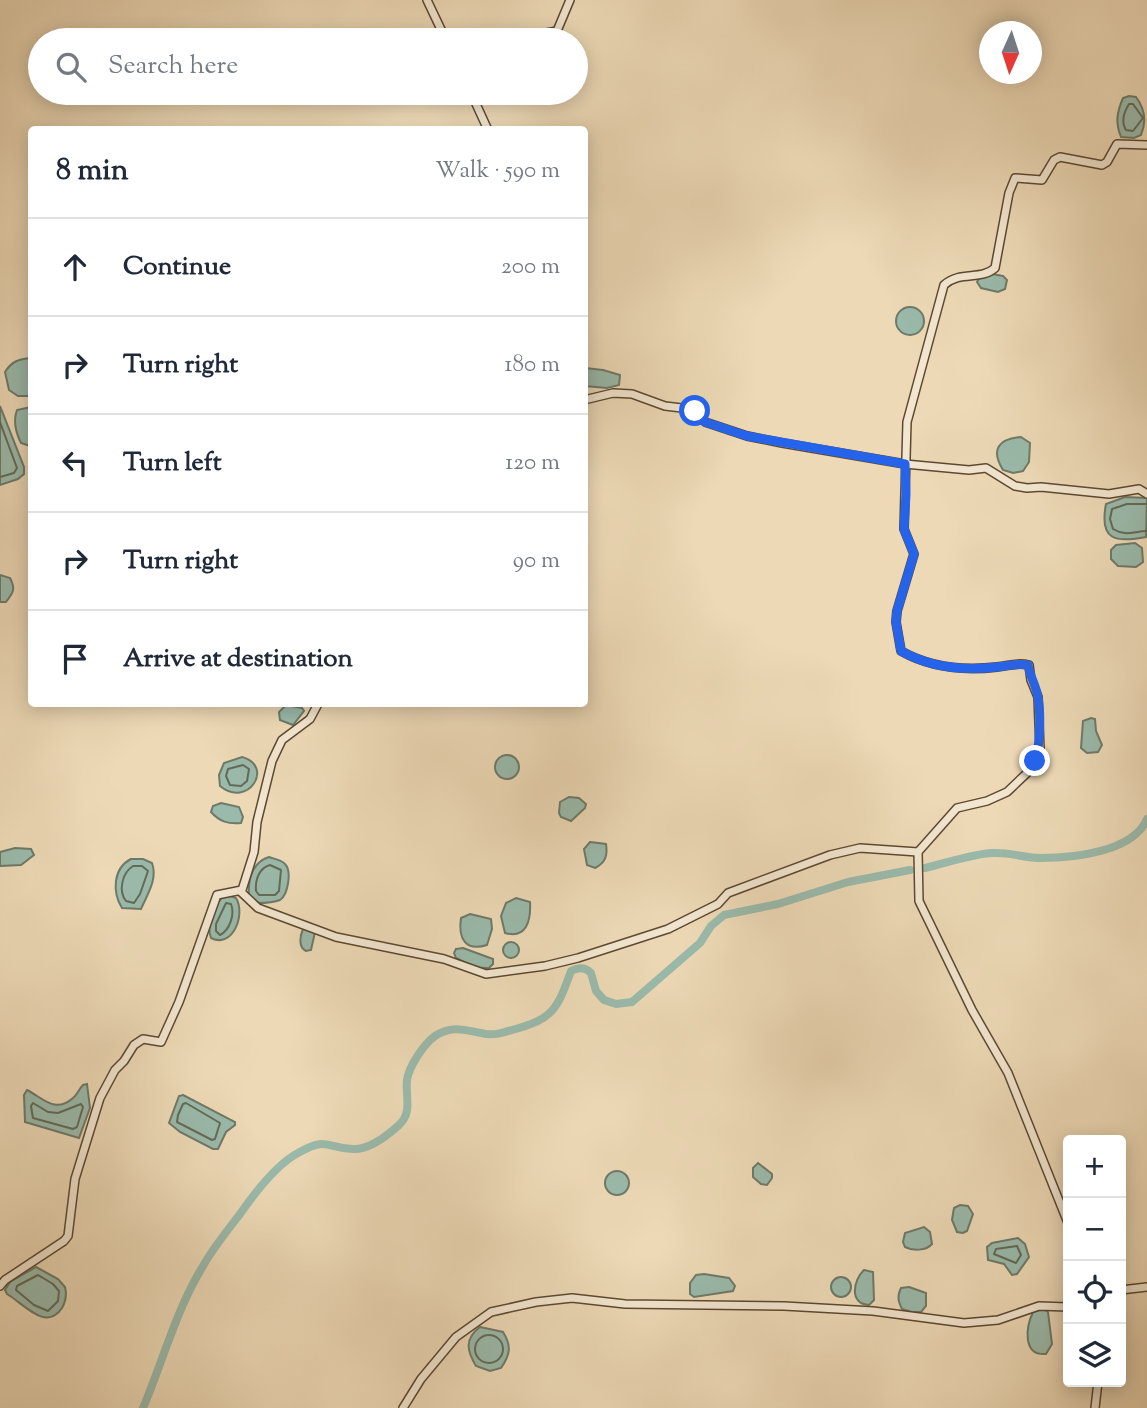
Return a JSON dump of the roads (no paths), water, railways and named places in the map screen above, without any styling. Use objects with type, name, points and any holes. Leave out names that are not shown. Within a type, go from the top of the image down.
[{"type":"street","points":[[428,0],[441,28]]},
{"type":"street","points":[[558,28],[570,0]]},
{"type":"street","points":[[477,105],[486,126]]},
{"type":"street","points":[[1063,1210],[1008,1073],[954,976],[919,901],[918,852],[957,808],[987,801],[1007,792],[1027,773],[1040,749],[1038,697],[1028,665],[1015,662],[1001,667],[965,670],[933,665],[901,651],[897,611],[914,554],[904,529],[907,422],[944,285],[952,278],[979,275],[995,268],[1006,203],[1013,181],[1021,177],[1042,180],[1054,160],[1060,157],[1102,164],[1107,162],[1117,144],[1147,145]]},
{"type":"street","points":[[588,399],[613,393],[632,394],[665,407],[690,408],[705,422],[747,436],[905,464],[969,470],[986,468],[1015,486],[1109,494],[1139,489],[1147,494]]},
{"type":"street","points":[[240,891],[254,852],[257,822],[272,761],[282,740],[310,719],[316,707]]},
{"type":"street","points":[[240,891],[258,908],[336,937],[444,959],[485,974],[545,966],[578,958],[668,929],[718,904],[728,893],[830,855],[860,848],[918,852]]},
{"type":"street","points":[[0,1286],[68,1236],[75,1179],[100,1098],[115,1070],[134,1045],[143,1040],[161,1042],[179,1002],[217,895],[240,891]]},
{"type":"street","points":[[1126,1289],[1147,1287]]},
{"type":"street","points":[[404,1408],[421,1379],[456,1337],[491,1312],[536,1301],[572,1298],[625,1304],[873,1311],[964,1323],[998,1320],[1039,1306],[1063,1307]]},
{"type":"street","points":[[1095,1408],[1097,1387]]},
{"type":"water","points":[[1136,97],[1144,115],[1141,135],[1134,138],[1121,137],[1118,127],[1121,103],[1123,98]]},
{"type":"water","points":[[992,274],[1003,276],[1007,280],[1005,289],[998,292],[981,288],[977,282],[979,278]]},
{"type":"water","points":[[910,307],[920,311],[924,321],[920,331],[910,335],[900,331],[896,321],[900,311]]},
{"type":"water","points":[[28,358],[28,396],[18,396],[9,390],[5,372],[10,365]]},
{"type":"water","points":[[588,368],[620,375],[619,385],[607,388],[588,386]]},
{"type":"water","points":[[0,406],[24,467],[24,474],[0,485]]},
{"type":"water","points":[[28,408],[28,445],[21,443],[16,431],[17,410]]},
{"type":"water","points":[[1021,437],[1030,443],[1029,462],[1023,471],[1013,473],[1003,470],[997,456],[999,446],[1007,440]]},
{"type":"water","points":[[1125,497],[1147,498],[1146,537],[1118,539],[1107,532],[1104,516],[1106,504]]},
{"type":"water","points":[[1135,543],[1142,548],[1143,562],[1136,567],[1118,566],[1111,559],[1111,550],[1116,545]]},
{"type":"water","points":[[0,575],[10,578],[13,585],[12,593],[6,602],[0,602]]},
{"type":"water","points":[[284,707],[302,708],[304,711],[293,725],[280,720],[279,712]]},
{"type":"water","points":[[1095,719],[1096,731],[1102,745],[1098,752],[1087,753],[1081,748],[1083,721]]},
{"type":"water","points":[[507,755],[515,759],[519,767],[515,775],[507,779],[499,775],[495,767],[499,759]]},
{"type":"water","points":[[242,757],[252,762],[257,776],[248,789],[230,792],[220,786],[219,775],[224,763]]},
{"type":"water","points":[[569,797],[579,798],[586,804],[571,821],[561,817],[559,813],[560,802]]},
{"type":"water","points":[[221,803],[239,807],[243,817],[241,823],[224,822],[211,812],[213,806]]},
{"type":"water","points":[[590,842],[606,844],[605,859],[595,868],[587,865],[584,849]]},
{"type":"water","points":[[15,848],[31,849],[34,855],[21,865],[0,866],[0,852]]},
{"type":"water","points":[[269,857],[287,867],[287,888],[280,900],[257,903],[249,894],[249,882],[255,867]]},
{"type":"water","points":[[131,859],[143,859],[152,863],[154,875],[141,909],[122,908],[117,895],[118,874]]},
{"type":"water","points":[[227,895],[236,898],[239,905],[236,928],[226,939],[211,938],[209,927],[212,914],[218,902]]},
{"type":"water","points":[[516,898],[530,902],[530,915],[523,931],[505,933],[501,916],[506,903]]},
{"type":"water","points":[[470,914],[491,919],[492,929],[487,945],[473,947],[462,937],[461,918]]},
{"type":"water","points":[[303,929],[315,932],[311,950],[306,951],[300,941]]},
{"type":"water","points":[[508,942],[514,942],[519,950],[517,956],[508,958],[503,953],[503,947]]},
{"type":"water","points":[[463,948],[493,959],[493,964],[489,968],[480,968],[456,958],[456,949]]},
{"type":"water","points":[[87,1084],[90,1108],[79,1138],[25,1122],[24,1095],[27,1090],[49,1103],[60,1105],[67,1103]]},
{"type":"water","points":[[183,1095],[235,1122],[226,1132],[218,1149],[180,1132],[169,1123],[179,1096]]},
{"type":"water","points":[[758,1163],[772,1174],[767,1185],[761,1184],[753,1177],[753,1168]]},
{"type":"water","points":[[617,1171],[626,1174],[629,1183],[626,1192],[617,1195],[608,1192],[605,1183],[608,1174]]},
{"type":"water","points":[[960,1205],[968,1206],[973,1214],[967,1231],[963,1233],[957,1232],[952,1220],[954,1208]]},
{"type":"water","points":[[924,1227],[930,1232],[932,1244],[919,1250],[905,1247],[905,1233]]},
{"type":"water","points":[[1018,1238],[1025,1244],[1029,1257],[1017,1274],[1012,1275],[1004,1264],[988,1260],[987,1247],[992,1243]]},
{"type":"water","points":[[36,1267],[58,1279],[65,1287],[65,1300],[56,1315],[42,1317],[35,1314],[5,1290],[10,1282]]},
{"type":"water","points":[[864,1270],[873,1272],[874,1300],[869,1305],[858,1301],[855,1291],[857,1280]]},
{"type":"water","points":[[696,1275],[729,1278],[735,1286],[733,1291],[694,1297],[690,1294],[690,1283]]},
{"type":"water","points":[[841,1277],[848,1280],[851,1287],[848,1294],[841,1297],[834,1294],[831,1287],[834,1280]]},
{"type":"water","points":[[909,1287],[926,1293],[926,1306],[921,1312],[902,1309],[898,1298],[900,1291],[901,1288]]},
{"type":"water","points":[[1043,1309],[1048,1312],[1052,1344],[1046,1354],[1033,1350],[1028,1339],[1033,1312]]},
{"type":"water","points":[[480,1327],[503,1332],[506,1337],[509,1350],[501,1368],[490,1371],[476,1366],[473,1361],[469,1341]]},
{"type":"waterway","points":[[925,868],[985,854],[1054,858],[1101,851],[1129,839],[1140,830],[1147,819]]},
{"type":"waterway","points":[[143,1408],[193,1283],[211,1253],[266,1180],[290,1158],[315,1145],[359,1149],[378,1141],[399,1125],[406,1115],[407,1080],[411,1068],[435,1036],[454,1029],[496,1034],[537,1022],[552,1011],[562,995],[571,971],[579,968],[591,973],[596,991],[604,1000],[616,1004],[632,1002],[700,943],[711,926],[724,915],[778,904],[848,882],[910,870]]}]
